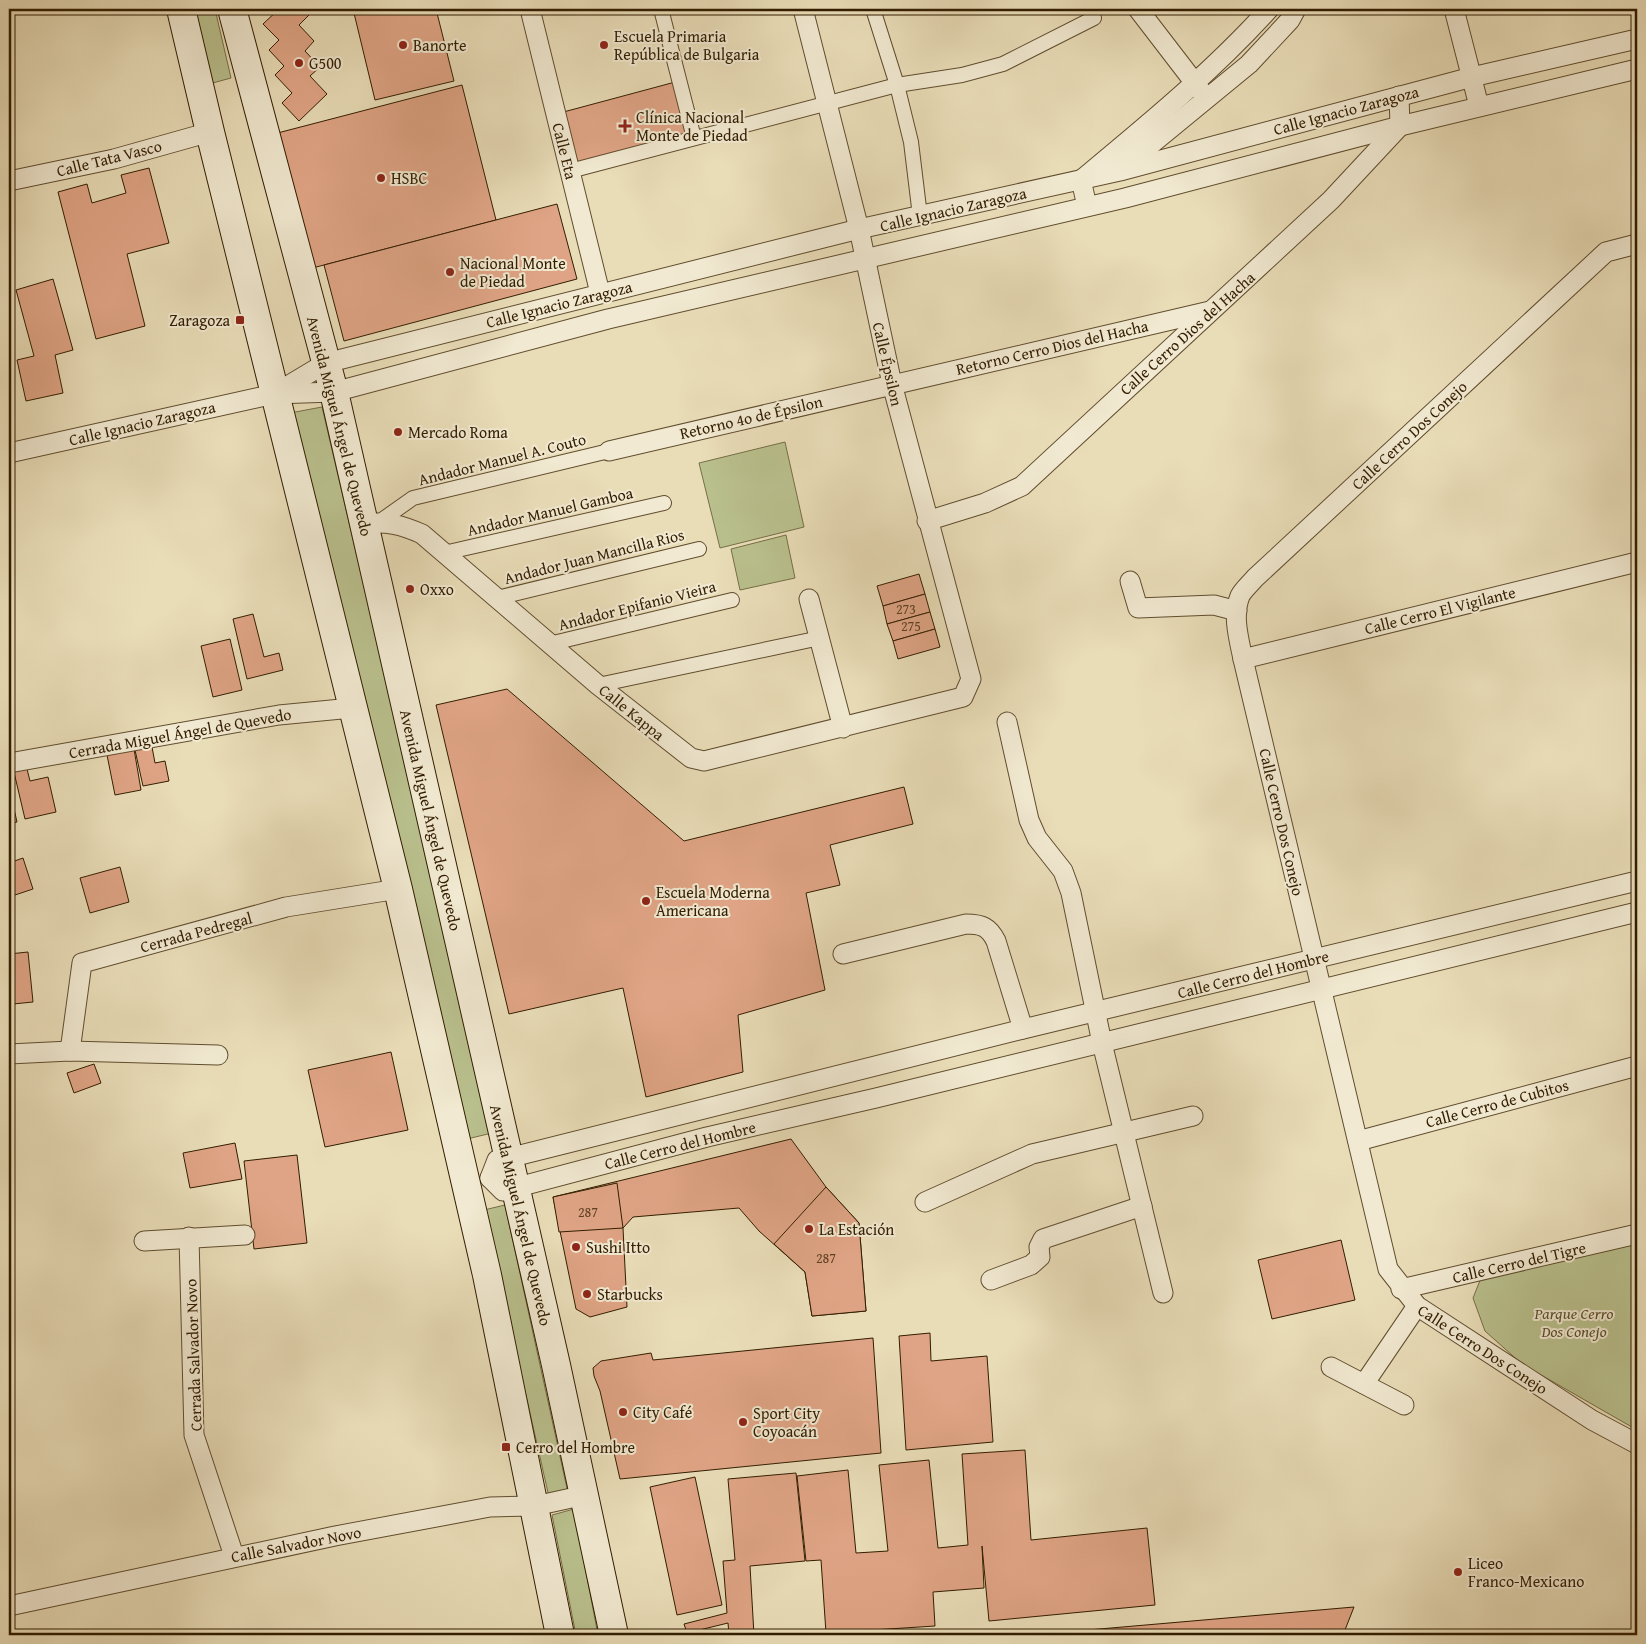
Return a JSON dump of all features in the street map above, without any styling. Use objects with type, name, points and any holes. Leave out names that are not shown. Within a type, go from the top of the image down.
[{"type":"main road","name":"Avenida Miguel Ángel de Quevedo","points":[[181,9],[274,394],[398,888],[585,1495],[614,1635]]},
{"type":"main road","name":"Avenida Miguel Ángel de Quevedo","points":[[232,9],[326,363],[372,523],[508,1158],[490,1183],[535,1506],[560,1635]]},
{"type":"street","name":"Calle Eta","points":[[530,9],[600,293]]},
{"type":"street","points":[[661,9],[694,138]]},
{"type":"street","name":"Calle Épsilon","points":[[803,9],[866,258],[892,384],[927,521],[971,679],[963,697],[944,702]]},
{"type":"street","points":[[873,9],[897,85],[911,142],[920,216]]},
{"type":"street","points":[[1138,9],[1208,100]]},
{"type":"street","points":[[1087,206],[1081,180],[1234,47],[1268,9]]},
{"type":"street","points":[[1125,198],[1120,170],[1208,100],[1249,64],[1290,20],[1296,9]]},
{"type":"street","points":[[1454,9],[1478,106]]},
{"type":"street","points":[[570,171],[897,85],[962,75],[1003,64],[1094,18]]},
{"type":"street","name":"Calle Ignacio Zaragoza","points":[[274,394],[326,363],[859,229],[1081,180],[1472,77],[1637,39]]},
{"type":"street","name":"Calle Ignacio Zaragoza","points":[[9,453],[274,394],[334,392],[608,319],[1125,198],[1478,106],[1637,69]]},
{"type":"street","points":[[1398,96],[1400,126]]},
{"type":"street","name":"Calle Cerro Dios del Hacha","points":[[927,521],[985,503],[1022,486],[1331,200],[1400,126]]},
{"type":"street","name":"Calle Tata Vasco","points":[[9,181],[114,159],[210,132]]},
{"type":"street","name":"Calle Cerro Dos Conejo","points":[[1637,244],[1606,252],[1255,578],[1240,595],[1237,611],[1238,633],[1243,659],[1388,1269],[1401,1289],[1417,1306],[1592,1420],[1637,1444]]},
{"type":"street","name":"Retorno Cerro Dios del Hacha","points":[[892,384],[1212,310]]},
{"type":"street","name":"Retorno 4o de Épsilon","points":[[609,451],[892,384]]},
{"type":"street","name":"Andador Manuel A. Couto","points":[[372,523],[413,498],[609,451]]},
{"type":"street","name":"Andador Manuel Gamboa","points":[[444,553],[664,503]]},
{"type":"street","name":"Calle Kappa","points":[[372,523],[402,525],[422,534],[598,685],[691,758],[704,761],[944,702]]},
{"type":"street","name":"Andador Juan Mancilla Rios","points":[[497,598],[699,549]]},
{"type":"street","name":"Calle Cerro El Vigilante","points":[[1243,659],[1637,562]]},
{"type":"street","points":[[1130,581],[1138,608],[1214,605],[1237,611]]},
{"type":"street","name":"Andador Epifanio Vieira","points":[[549,644],[732,600]]},
{"type":"street","points":[[809,600],[843,728]]},
{"type":"street","points":[[598,685],[820,638]]},
{"type":"street","name":"Cerrada Miguel Ángel de Quevedo","points":[[9,763],[279,715],[352,708]]},
{"type":"street","points":[[1007,722],[1029,820],[1038,838],[1063,871],[1071,892],[1095,1013],[1163,1293]]},
{"type":"street","name":"Calle Cerro del Hombre","points":[[508,1158],[868,1067],[1637,881]]},
{"type":"street","name":"Cerrada Pedregal","points":[[70,1051],[82,963],[286,908],[398,888]]},
{"type":"street","name":"Calle Cerro del Hombre","points":[[490,1183],[707,1137],[876,1098],[1637,912]]},
{"type":"street","points":[[843,954],[966,924],[980,924],[990,930],[996,941],[1023,1029]]},
{"type":"street","points":[[9,1054],[70,1051],[218,1055]]},
{"type":"street","name":"Calle Cerro de Cubitos","points":[[1358,1141],[1637,1066]]},
{"type":"street","points":[[868,1067],[876,1098]]},
{"type":"street","points":[[925,1202],[1032,1154],[1193,1116]]},
{"type":"street","points":[[991,1280],[1031,1265],[1040,1256],[1039,1248],[1043,1238],[1142,1206]]},
{"type":"street","name":"Calle Cerro del Tigre","points":[[1401,1289],[1637,1234]]},
{"type":"street","points":[[144,1241],[189,1237],[245,1236]]},
{"type":"street","name":"Cerrada Salvador Novo","points":[[189,1237],[194,1435],[225,1534],[234,1556]]},
{"type":"street","points":[[1364,1384],[1417,1306]]},
{"type":"street","points":[[1331,1367],[1404,1406]]},
{"type":"street","name":"Calle Salvador Novo","points":[[9,1606],[234,1556],[481,1509],[535,1506],[585,1495]]},
{"type":"green space","points":[[191,9],[215,9],[231,78],[209,84]]},
{"type":"green space","points":[[322,407],[492,1133],[467,1139],[290,413]]},
{"type":"green space","points":[[785,442],[804,527],[720,548],[699,463]]},
{"type":"green space","points":[[786,535],[795,578],[740,590],[731,549]]},
{"type":"green space","points":[[505,1205],[568,1493],[549,1497],[484,1210]]},
{"type":"green space","name":"Parque Cerro Dos Conejo","points":[[1637,1241],[1637,1430],[1522,1364],[1485,1331],[1473,1298],[1481,1278]]},
{"type":"green space","points":[[574,1509],[598,1635],[576,1635],[552,1515]]},
{"type":"building","name":"G500","points":[[279,9],[302,9],[309,15],[299,25],[314,41],[305,51],[320,67],[310,76],[327,94],[299,121],[282,103],[292,93],[275,75],[284,66],[269,50],[279,40],[263,24]]},
{"type":"building","name":"Banorte","points":[[353,9],[436,9],[454,81],[375,100]]},
{"type":"building","name":"Clínica Nacional Monte de Piedad","points":[[679,81],[694,138],[570,171],[556,114]]},
{"type":"building","name":"HSBC","points":[[462,85],[496,220],[301,271],[266,136]]},
{"type":"building","points":[[149,168],[169,243],[127,254],[145,326],[96,339],[58,192],[87,184],[92,203],[126,193],[121,175]]},
{"type":"building","name":"Nacional Monte de Piedad","points":[[557,204],[577,279],[344,341],[324,265]]},
{"type":"building","points":[[53,279],[73,350],[55,355],[63,393],[26,401],[17,360],[34,356],[16,290]]},
{"type":"building","points":[[919,574],[925,594],[883,606],[877,586]]},
{"type":"building","points":[[925,594],[930,612],[887,624],[883,606]]},
{"type":"building","points":[[930,612],[935,629],[893,641],[887,624]]},
{"type":"building","points":[[253,614],[264,657],[279,653],[283,670],[247,679],[233,619]]},
{"type":"building","points":[[935,629],[940,647],[898,659],[893,641]]},
{"type":"building","points":[[230,639],[242,690],[213,697],[201,646]]},
{"type":"building","name":"Escuela Moderna Americana","points":[[507,689],[684,841],[904,787],[913,824],[830,845],[840,885],[806,893],[825,990],[738,1015],[743,1072],[646,1097],[623,988],[509,1014],[436,705]]},
{"type":"building","points":[[152,747],[155,763],[165,761],[169,781],[143,786],[135,750]]},
{"type":"building","points":[[134,749],[141,790],[115,795],[107,755]]},
{"type":"building","points":[[26,765],[30,781],[48,777],[56,812],[25,819],[13,768]]},
{"type":"building","points":[[9,787],[17,822],[9,824]]},
{"type":"building","points":[[23,858],[33,889],[9,897],[9,863]]},
{"type":"building","points":[[120,867],[129,902],[90,913],[80,878]]},
{"type":"building","points":[[28,952],[33,1002],[13,1004],[12,991],[9,992],[9,954]]},
{"type":"building","points":[[391,1052],[408,1130],[325,1147],[308,1070]]},
{"type":"building","points":[[94,1064],[101,1083],[74,1093],[67,1073]]},
{"type":"building","name":"La Estación","points":[[791,1139],[826,1187],[859,1223],[866,1311],[812,1316],[805,1272],[759,1231],[739,1208],[633,1217],[623,1228],[627,1307],[590,1317],[576,1309],[553,1197]]},
{"type":"building","points":[[235,1143],[242,1179],[190,1188],[183,1153]]},
{"type":"building","points":[[297,1155],[307,1243],[254,1249],[244,1161]]},
{"type":"building","points":[[617,1183],[623,1228],[559,1232],[553,1197]]},
{"type":"building","points":[[826,1187],[859,1223],[866,1311],[812,1316],[805,1272],[774,1244]]},
{"type":"building","points":[[1341,1240],[1355,1300],[1272,1319],[1258,1260]]},
{"type":"building","points":[[930,1333],[931,1361],[987,1356],[993,1442],[906,1450],[899,1336]]},
{"type":"building","name":"Sport City Coyoacán","points":[[873,1338],[881,1453],[620,1479],[600,1391],[594,1376],[593,1368],[601,1361],[651,1353],[653,1360]]},
{"type":"building","points":[[1025,1450],[1031,1540],[1147,1528],[1155,1605],[989,1621],[982,1546],[984,1588],[933,1592],[935,1626],[826,1633],[821,1560],[806,1561],[797,1476],[848,1470],[856,1553],[888,1551],[879,1465],[929,1460],[938,1548],[968,1545],[962,1454]]},
{"type":"building","points":[[796,1473],[805,1561],[750,1566],[754,1635],[729,1635],[728,1623],[687,1633],[684,1624],[727,1613],[723,1561],[735,1560],[728,1479]]},
{"type":"building","points":[[695,1477],[722,1605],[677,1615],[650,1487]]},
{"type":"building","points":[[1354,1607],[1343,1635],[1030,1635]]},
{"type":"place","name":"Banorte","points":[[403,45]]},
{"type":"place","name":"Escuela Primaria República de Bulgaria","points":[[604,45]]},
{"type":"place","name":"G500","points":[[299,63]]},
{"type":"place","name":"Clínica Nacional Monte de Piedad","points":[[625,126]]},
{"type":"place","name":"HSBC","points":[[381,178]]},
{"type":"place","name":"Nacional Monte de Piedad","points":[[450,272]]},
{"type":"place","name":"Zaragoza","points":[[240,320]]},
{"type":"place","name":"Mercado Roma","points":[[398,432]]},
{"type":"place","name":"Oxxo","points":[[410,589]]},
{"type":"place","name":"Escuela Moderna Americana","points":[[646,901]]},
{"type":"place","name":"La Estación","points":[[809,1229]]},
{"type":"place","name":"Sushi Itto","points":[[576,1247]]},
{"type":"place","name":"Starbucks","points":[[587,1294]]},
{"type":"place","name":"City Café","points":[[623,1412]]},
{"type":"place","name":"Sport City Coyoacán","points":[[743,1422]]},
{"type":"place","name":"Cerro del Hombre","points":[[506,1447]]},
{"type":"place","name":"Liceo Franco-Mexicano","points":[[1458,1572]]}]
